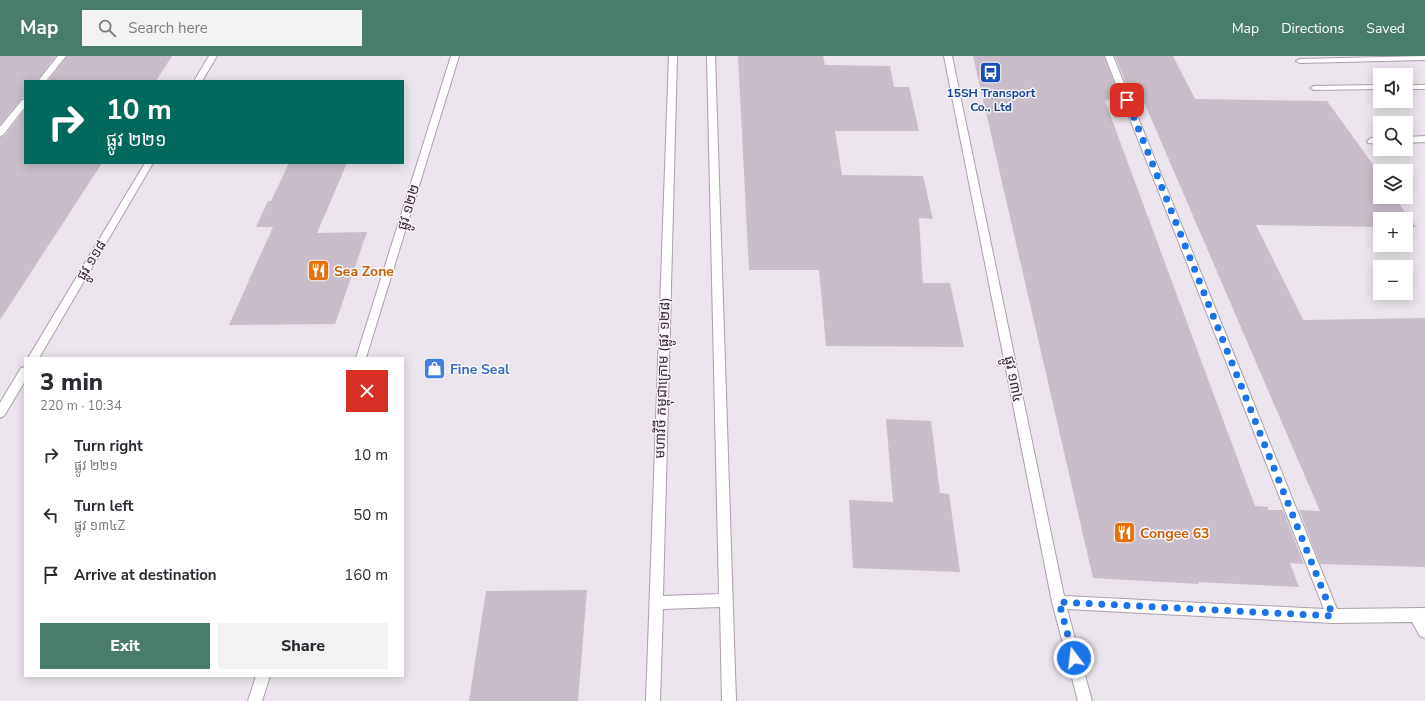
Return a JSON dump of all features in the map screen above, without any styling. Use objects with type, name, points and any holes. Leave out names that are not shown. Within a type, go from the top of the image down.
[{"type":"street","points":[[43,80],[62,56]]},
{"type":"street","points":[[199,80],[213,56]]},
{"type":"street","name":"ផ្លូវ ១២២","points":[[361,357],[455,56]]},
{"type":"street","name":"មហាវិថី កម្ពុជាក្រោម (ផ្លូវ ១២៨)","points":[[653,701],[673,56]]},
{"type":"street","points":[[711,56],[729,701]]},
{"type":"street","name":"ផ្លូវ ១៣៤","points":[[948,56],[1059,602],[1085,701]]},
{"type":"street","points":[[1109,56],[1333,616]]},
{"type":"street","points":[[1300,61],[1425,58]]},
{"type":"street","points":[[1314,88],[1373,87]]},
{"type":"street","points":[[1413,87],[1425,87]]},
{"type":"street","points":[[0,133],[24,103]]},
{"type":"street","points":[[1413,140],[1425,140]]},
{"type":"street","name":"ផ្លូវ ១១៨","points":[[34,357],[148,164]]},
{"type":"street","points":[[0,413],[24,373]]},
{"type":"street","points":[[655,603],[726,600]]},
{"type":"street","points":[[1059,602],[1333,616],[1421,615],[1425,631]]},
{"type":"street","points":[[255,701],[262,677]]},
{"type":"building","points":[[0,56],[56,56],[38,80],[24,80],[24,98],[21,99],[0,125]]},
{"type":"building","points":[[67,56],[172,56],[157,80],[49,80]]},
{"type":"building","points":[[738,56],[823,56],[825,65],[890,66],[894,87],[909,87],[919,131],[835,131],[842,175],[923,176],[933,219],[919,218],[923,283],[950,283],[964,347],[826,346],[819,270],[749,270]]},
{"type":"building","points":[[973,56],[1104,56],[1119,95],[1105,101],[1255,506],[1268,507],[1268,510],[1283,510],[1304,564],[1290,563],[1299,587],[1198,582],[1199,584],[1093,578]]},
{"type":"building","points":[[1115,56],[1173,56],[1195,99],[1327,101],[1373,164],[1373,204],[1399,204],[1405,212],[1373,212],[1373,227],[1256,225],[1303,320],[1425,318],[1425,567],[1320,564],[1299,510],[1320,511],[1138,88],[1129,91]]},
{"type":"building","points":[[24,110],[24,164],[101,164],[0,320],[0,137],[4,136]]},
{"type":"building","points":[[289,164],[347,164],[317,233],[367,232],[335,324],[229,325],[273,227],[256,227],[268,201],[271,201]]},
{"type":"building","points":[[886,419],[931,421],[940,493],[949,494],[960,572],[853,568],[849,500],[893,502]]},
{"type":"building","points":[[587,590],[578,701],[469,701],[486,591]]},
{"type":"place","name":"15SH Transport Co., Ltd","points":[[991,72]]},
{"type":"place","name":"Sea Zone","points":[[319,271]]},
{"type":"place","name":"Fine Seal","points":[[435,369]]},
{"type":"place","name":"Congee 63","points":[[1125,533]]},
{"type":"route","points":[[1074,658],[1059,602],[1333,616],[1127,100]]}]
